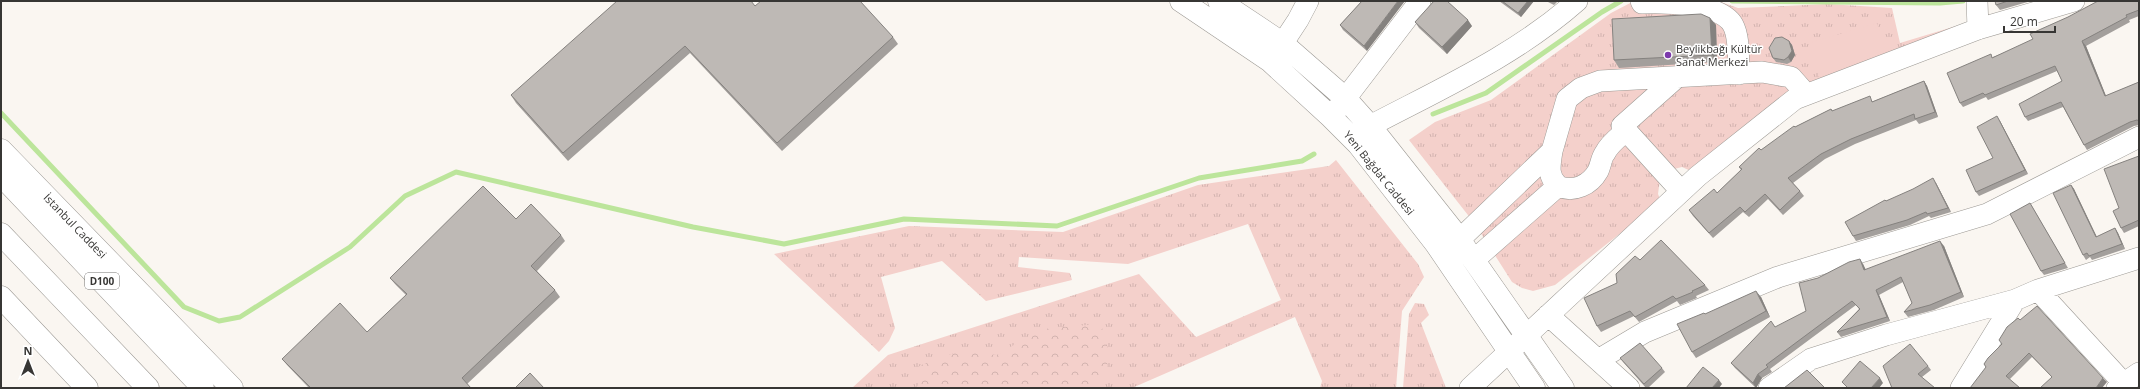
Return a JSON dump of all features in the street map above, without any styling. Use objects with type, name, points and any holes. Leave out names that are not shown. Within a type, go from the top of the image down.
[{"type":"main road","name":"Yeni Bağdat Caddesi","points":[[1181,1],[1270,61],[1332,117],[1358,144],[1436,244],[1534,388]]},
{"type":"main road","name":"Yeni Bağdat Caddesi","points":[[1219,1],[1282,43],[1345,98],[1370,126],[1474,260],[1563,388]]},
{"type":"main road","name":"İstanbul Caddesi","points":[[1,150],[232,388]]},
{"type":"main road","name":"D100","points":[[1,175],[203,388]]},
{"type":"main road","points":[[1,234],[148,388]]},
{"type":"main road","points":[[1,297],[87,388]]},
{"type":"main road","points":[[183,367],[206,388]]},
{"type":"street","points":[[1270,61],[1308,1]]},
{"type":"street","points":[[1332,117],[1420,1]]},
{"type":"street","points":[[1370,126],[1501,57],[1556,20],[1577,1]]},
{"type":"street","points":[[1641,1],[1642,3],[1682,5],[1720,13],[1728,18],[1736,34],[1739,74]]},
{"type":"street","points":[[1976,1],[1978,28]]},
{"type":"street","points":[[1470,388],[1526,334],[1698,176],[1795,98],[1978,28],[2074,1]]},
{"type":"street","points":[[1627,130],[1613,141],[1604,153],[1598,171],[1588,182],[1576,189],[1566,189],[1558,186],[1552,180],[1550,170],[1552,151],[1567,99],[1581,88],[1600,81],[1676,78],[1762,72],[1791,77],[1806,94]]},
{"type":"street","points":[[1676,78],[1622,126],[1682,191]]},
{"type":"street","points":[[1598,360],[1645,332],[1778,277],[1987,214],[2139,137]]},
{"type":"street","points":[[1459,240],[1552,151]]},
{"type":"street","points":[[1474,260],[1558,186]]},
{"type":"street","points":[[1769,388],[1811,359],[1886,335],[2015,300],[2038,290],[2139,258]]},
{"type":"street","points":[[2038,290],[2127,383]]},
{"type":"street","points":[[1961,388],[2015,300]]},
{"type":"street","points":[[1548,315],[1629,388]]},
{"type":"green space","points":[[1634,1],[1718,1],[1738,8],[1828,4],[1892,8],[1900,43],[1966,23],[1820,80],[1693,172],[1682,167],[1674,169],[1660,179],[1658,194],[1661,201],[1555,285],[1533,291],[1522,288],[1512,282],[1475,224],[1409,140],[1435,122],[1491,100],[1611,13]]},
{"type":"green space","points":[[1877,23],[1888,59],[1820,80],[1809,43]]},
{"type":"green space","points":[[1336,160],[1418,264],[1424,277],[1402,311],[1396,388],[1320,388],[1322,381],[1295,317],[1132,388],[852,388],[888,355],[1139,274],[1196,337],[1281,300],[1248,224],[1128,264],[1019,257],[1018,267],[1070,273],[1072,280],[986,301],[942,261],[881,277],[895,328],[889,341],[879,352],[774,254],[909,226],[1063,232],[1198,185],[1329,166]]},
{"type":"green space","points":[[1415,303],[1424,304],[1429,315],[1421,323],[1446,388],[1403,388],[1409,314]]},
{"type":"green space","points":[[1101,324],[1108,350],[1107,372],[1092,388],[916,388],[923,378],[919,366],[959,351],[997,355],[1022,340],[1049,328]]},
{"type":"building","points":[[617,1],[751,1],[755,6],[761,1],[860,1],[893,37],[777,143],[685,46],[563,153],[511,95]]},
{"type":"building","points":[[1362,1],[1398,1],[1364,46],[1340,25]]},
{"type":"building","points":[[1434,1],[1447,1],[1468,20],[1442,47],[1415,22]]},
{"type":"building","points":[[1502,1],[1528,1],[1518,13]]},
{"type":"building","points":[[1995,1],[2008,1],[1996,5]]},
{"type":"building","points":[[2098,1],[2139,1],[2139,10],[2126,15],[2127,17],[2082,41],[2105,96],[2139,82],[2139,121],[2137,120],[2130,122],[2084,145],[2061,102],[2025,117],[2019,104],[2062,81],[2055,66],[1985,95],[1983,93],[1960,103],[1947,73],[1991,54],[1992,58],[2033,39],[2030,34],[2068,17]]},
{"type":"building","name":"Beylikbağı Kültür Sanat Merkezi","points":[[1701,14],[1710,18],[1712,55],[1614,60],[1612,19]]},
{"type":"building","points":[[1782,37],[1789,41],[1792,51],[1784,60],[1773,58],[1769,48],[1775,38]]},
{"type":"building","points":[[1924,81],[1935,112],[1915,119],[1914,114],[1851,139],[1821,154],[1788,178],[1800,191],[1780,210],[1765,194],[1745,212],[1740,207],[1709,233],[1689,210],[1714,189],[1717,193],[1742,169],[1739,167],[1759,148],[1761,150],[1794,126],[1795,127],[1831,109],[1832,111],[1870,96],[1872,102]]},
{"type":"building","points":[[1997,116],[2025,170],[1976,192],[1966,170],[1993,158],[1977,127]]},
{"type":"building","points":[[2139,156],[2139,220],[2121,228],[2113,211],[2119,208],[2104,169]]},
{"type":"building","points":[[1933,178],[1948,208],[1927,214],[1926,212],[1907,220],[1853,236],[1845,222],[1885,200],[1886,201],[1913,189]]},
{"type":"building","points":[[2071,185],[2096,237],[2115,228],[2122,244],[2089,256],[2087,253],[2083,255],[2053,193]]},
{"type":"building","points":[[483,186],[516,219],[531,204],[561,235],[531,266],[555,290],[462,378],[471,388],[311,388],[282,359],[340,303],[367,332],[407,294],[390,278]]},
{"type":"building","points":[[2030,203],[2065,263],[2041,271],[2010,214]]},
{"type":"building","points":[[1661,240],[1705,285],[1676,299],[1673,296],[1635,317],[1630,311],[1597,326],[1584,298],[1617,283],[1616,274],[1635,256],[1640,260]]},
{"type":"building","points":[[1940,241],[1961,292],[1930,305],[1904,312],[1912,303],[1901,277],[1876,290],[1887,317],[1837,332],[1860,309],[1852,301],[1766,365],[1768,367],[1758,374],[1753,383],[1731,363],[1771,321],[1775,327],[1806,311],[1799,283],[1818,278],[1849,262],[1860,259],[1864,270]]},
{"type":"building","points":[[1756,291],[1766,311],[1692,352],[1677,324],[1704,313],[1705,314]]},
{"type":"building","points":[[2037,306],[2103,378],[2096,388],[2040,388],[2052,377],[2029,353],[2006,376],[2020,388],[1970,388],[1986,367],[1984,364],[1988,358],[2002,344],[1999,340],[2007,327],[2018,318],[2020,320]]},
{"type":"building","points":[[1640,343],[1662,368],[1644,384],[1620,358]]},
{"type":"building","points":[[1910,344],[1928,366],[1918,374],[1935,388],[1892,388],[1883,366]]},
{"type":"building","points":[[1860,361],[1880,378],[1871,388],[1848,388],[1842,382]]},
{"type":"building","points":[[1703,367],[1719,380],[1712,388],[1686,388]]},
{"type":"building","points":[[1807,370],[1825,388],[1784,388]]},
{"type":"building","points":[[530,373],[544,388],[515,388]]},
{"type":"waterway","points":[[1433,114],[1486,93],[1602,12],[1621,1]]},
{"type":"waterway","points":[[1732,1],[1940,3],[1963,1]]},
{"type":"waterway","points":[[1,113],[184,307],[219,321],[240,317],[350,247],[405,196],[456,172],[693,227],[784,244],[904,219],[1057,226],[1199,178],[1302,161],[1314,154]]},
{"type":"place","name":"Beylikbağı Kültür Sanat Merkezi","points":[[1668,55]]}]
